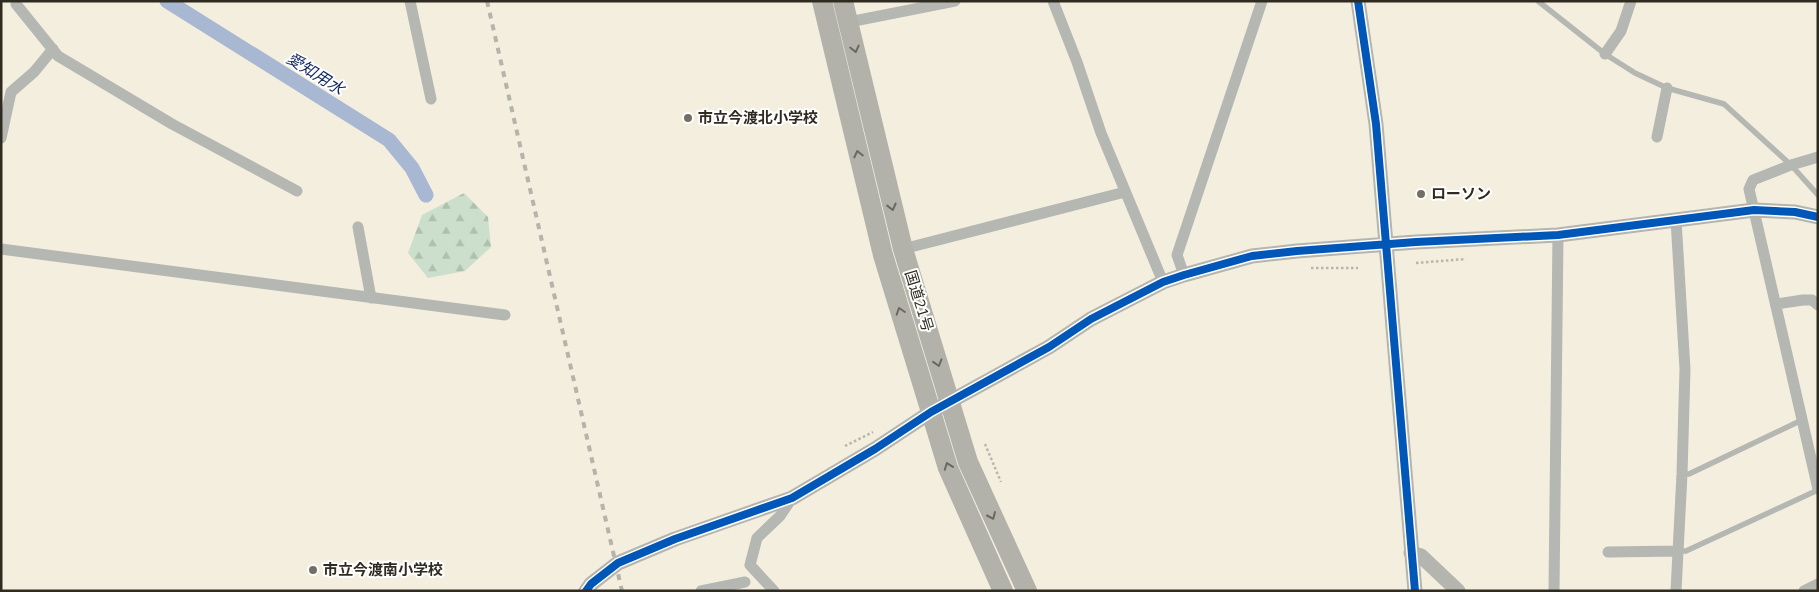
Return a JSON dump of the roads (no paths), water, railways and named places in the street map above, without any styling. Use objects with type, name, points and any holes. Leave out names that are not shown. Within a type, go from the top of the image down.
[{"type":"highway","name":"国道21号","points":[[822,1],[883,255],[948,468],[1003,591]]},
{"type":"highway","name":"国道21号","points":[[843,1],[903,250],[968,462],[1027,591]]},
{"type":"street","points":[[410,1],[432,99]]},
{"type":"street","points":[[848,22],[955,1]]},
{"type":"street","points":[[1053,1],[1077,62],[1101,134],[1163,282]]},
{"type":"street","points":[[1184,275],[1177,255],[1262,1]]},
{"type":"street","points":[[1358,1],[1376,124],[1415,591]]},
{"type":"street","points":[[1605,54],[1621,31],[1631,1]]},
{"type":"street","points":[[16,4],[58,56],[172,124],[297,191]]},
{"type":"street","points":[[1,138],[11,92],[34,72],[53,50]]},
{"type":"street","points":[[1657,137],[1667,88]]},
{"type":"street","points":[[1818,157],[1753,180],[1750,189],[1818,489]]},
{"type":"street","points":[[903,250],[1125,192]]},
{"type":"street","points":[[586,591],[591,584],[618,563],[675,539],[792,498],[931,412],[1049,347],[1091,319],[1163,282],[1184,275],[1252,256],[1386,244],[1558,235],[1754,210],[1795,212],[1818,217]]},
{"type":"street","points":[[1676,220],[1685,368],[1676,591]]},
{"type":"street","points":[[358,227],[371,298]]},
{"type":"street","points":[[1554,591],[1558,235]]},
{"type":"street","points":[[1,249],[505,315]]},
{"type":"street","points":[[1776,304],[1812,300],[1818,305]]},
{"type":"street","points":[[701,591],[743,586],[756,538],[780,516],[792,498]]},
{"type":"street","points":[[1608,552],[1678,551]]},
{"type":"street","points":[[1411,553],[1421,556],[1458,591]]},
{"type":"street","points":[[750,565],[774,591]]},
{"type":"street","points":[[1804,591],[1818,584]]},
{"type":"lane","points":[[1538,1],[1605,54],[1635,73],[1667,88],[1724,104],[1791,165],[1818,195]]},
{"type":"lane","points":[[1682,474],[1689,474],[1802,420]]},
{"type":"lane","points":[[1678,551],[1686,551],[1818,489]]},
{"type":"waterway","name":"愛知用水","points":[[167,1],[389,140],[412,168],[426,195]]},
{"type":"railway","points":[[487,1],[622,591]]},
{"type":"place","name":"市立今渡北小学校","points":[[688,118]]},
{"type":"place","name":"ローソン","points":[[1421,194]]},
{"type":"place","name":"市立今渡南小学校","points":[[313,570]]}]
